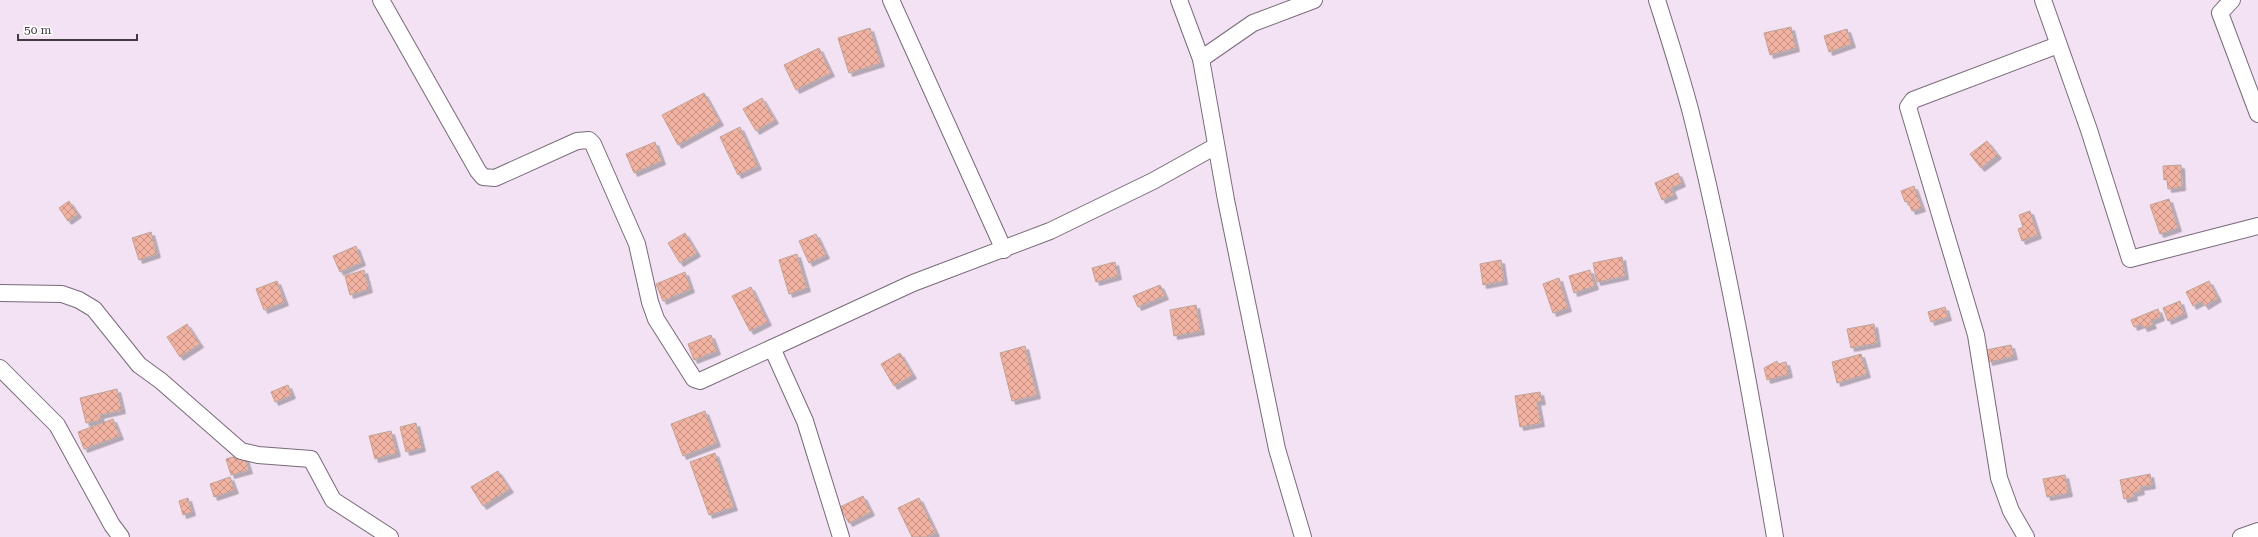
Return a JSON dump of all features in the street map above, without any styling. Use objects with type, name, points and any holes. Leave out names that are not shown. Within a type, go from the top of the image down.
[{"type":"street","points":[[381,0],[470,158],[483,176],[495,178],[577,141],[590,140],[637,244],[650,302],[656,319],[694,379],[700,381],[913,283],[1004,250],[1050,230],[1153,181],[1216,146]]},
{"type":"street","points":[[891,0],[1004,250]]},
{"type":"street","points":[[1179,0],[1201,59],[1216,146],[1277,449],[1303,537]]},
{"type":"street","points":[[1201,59],[1253,23],[1314,0]]},
{"type":"street","points":[[1657,0],[1691,113],[1732,296],[1745,357],[1775,537]]},
{"type":"street","points":[[2043,0],[2089,130],[2130,259],[2258,226]]},
{"type":"street","points":[[2232,0],[2220,13],[2258,114]]},
{"type":"street","points":[[2026,537],[2011,511],[1999,478],[1976,334],[1908,107],[1913,100],[2058,45]]},
{"type":"street","points":[[0,293],[62,294],[80,300],[94,309],[139,365],[161,381],[241,451],[258,455],[311,458],[333,500],[390,537]]},
{"type":"street","points":[[772,348],[805,421],[841,537]]},
{"type":"street","points":[[0,368],[56,425],[112,525],[121,537]]},
{"type":"street","points":[[2241,537],[2258,531]]},
{"type":"building","points":[[1791,27],[1796,48],[1770,55],[1764,33]]},
{"type":"building","points":[[870,28],[881,63],[849,73],[838,38]]},
{"type":"building","points":[[1847,29],[1852,44],[1829,52],[1824,36]]},
{"type":"building","points":[[819,48],[831,73],[796,90],[784,65]]},
{"type":"building","points":[[704,93],[720,122],[678,145],[662,115]]},
{"type":"building","points":[[762,98],[775,120],[756,131],[743,109]]},
{"type":"building","points":[[740,127],[758,166],[738,175],[720,137]]},
{"type":"building","points":[[1987,141],[1998,155],[1981,168],[1970,154]]},
{"type":"building","points":[[655,142],[662,161],[634,173],[626,154]]},
{"type":"building","points":[[2181,165],[2182,187],[2168,189],[2167,179],[2164,180],[2163,166]]},
{"type":"building","points":[[1678,173],[1682,183],[1671,188],[1674,195],[1662,200],[1655,183]]},
{"type":"building","points":[[1914,186],[1922,208],[1912,211],[1908,201],[1905,202],[1901,191]]},
{"type":"building","points":[[2169,199],[2178,228],[2160,234],[2150,205]]},
{"type":"building","points":[[69,201],[78,214],[68,221],[59,208]]},
{"type":"building","points":[[2030,211],[2038,235],[2022,241],[2018,229],[2023,227],[2019,215]]},
{"type":"building","points":[[151,232],[157,254],[139,260],[132,238]]},
{"type":"building","points":[[685,233],[697,253],[680,263],[668,243]]},
{"type":"building","points":[[816,234],[826,255],[809,263],[799,241]]},
{"type":"building","points":[[356,246],[362,262],[340,272],[333,256]]},
{"type":"building","points":[[797,254],[807,288],[789,294],[779,260]]},
{"type":"building","points":[[1622,257],[1625,276],[1597,282],[1593,263]]},
{"type":"building","points":[[1501,260],[1504,281],[1483,285],[1480,264]]},
{"type":"building","points":[[1115,262],[1118,276],[1096,282],[1092,268]]},
{"type":"building","points":[[364,270],[369,289],[350,295],[345,276]]},
{"type":"building","points":[[1590,270],[1595,286],[1574,293],[1569,276]]},
{"type":"building","points":[[685,272],[691,289],[663,301],[656,284]]},
{"type":"building","points":[[1559,278],[1568,308],[1553,313],[1543,284]]},
{"type":"building","points":[[277,281],[285,302],[264,310],[256,289]]},
{"type":"building","points":[[2209,281],[2218,298],[2205,306],[2202,301],[2193,306],[2186,292]]},
{"type":"building","points":[[1160,285],[1165,296],[1138,307],[1133,296]]},
{"type":"building","points":[[751,287],[768,322],[750,331],[732,296]]},
{"type":"building","points":[[2180,301],[2184,314],[2168,321],[2163,308]]},
{"type":"building","points":[[1196,305],[1201,331],[1174,336],[1170,310]]},
{"type":"building","points":[[1945,307],[1948,317],[1931,322],[1928,312]]},
{"type":"building","points":[[2158,309],[2161,317],[2151,321],[2153,325],[2144,328],[2142,324],[2134,327],[2131,320]]},
{"type":"building","points":[[187,324],[200,344],[180,357],[167,337]]},
{"type":"building","points":[[1874,324],[1877,343],[1851,348],[1847,329]]},
{"type":"building","points":[[711,335],[717,351],[694,360],[688,344]]},
{"type":"building","points":[[2011,345],[2014,356],[1989,362],[1986,350]]},
{"type":"building","points":[[1025,346],[1037,395],[1012,401],[1000,353]]},
{"type":"building","points":[[900,353],[913,375],[894,386],[881,364]]},
{"type":"building","points":[[1861,354],[1867,374],[1837,383],[1832,362]]},
{"type":"building","points":[[1777,361],[1778,364],[1786,362],[1789,374],[1767,380],[1764,368]]},
{"type":"building","points":[[288,385],[292,395],[275,402],[271,392]]},
{"type":"building","points":[[117,389],[122,410],[100,415],[101,420],[86,423],[80,398]]},
{"type":"building","points":[[1540,392],[1542,401],[1537,402],[1541,423],[1520,427],[1515,396]]},
{"type":"building","points":[[705,411],[717,443],[683,456],[671,424]]},
{"type":"building","points":[[113,419],[120,436],[84,449],[78,432]]},
{"type":"building","points":[[416,423],[422,448],[406,452],[400,427]]},
{"type":"building","points":[[391,431],[397,453],[375,459],[369,436]]},
{"type":"building","points":[[715,453],[734,507],[709,515],[690,462]]},
{"type":"building","points":[[244,454],[249,470],[231,475],[226,459]]},
{"type":"building","points":[[498,471],[510,489],[483,506],[471,487]]},
{"type":"building","points":[[2150,474],[2152,485],[2140,487],[2141,491],[2133,493],[2134,497],[2124,499],[2120,480]]},
{"type":"building","points":[[2065,475],[2069,493],[2047,497],[2043,479]]},
{"type":"building","points":[[230,477],[235,490],[214,497],[210,484]]},
{"type":"building","points":[[863,496],[871,512],[849,523],[840,507]]},
{"type":"building","points":[[188,498],[192,512],[183,515],[179,501]]},
{"type":"building","points":[[919,498],[936,533],[927,537],[912,537],[898,508]]}]
